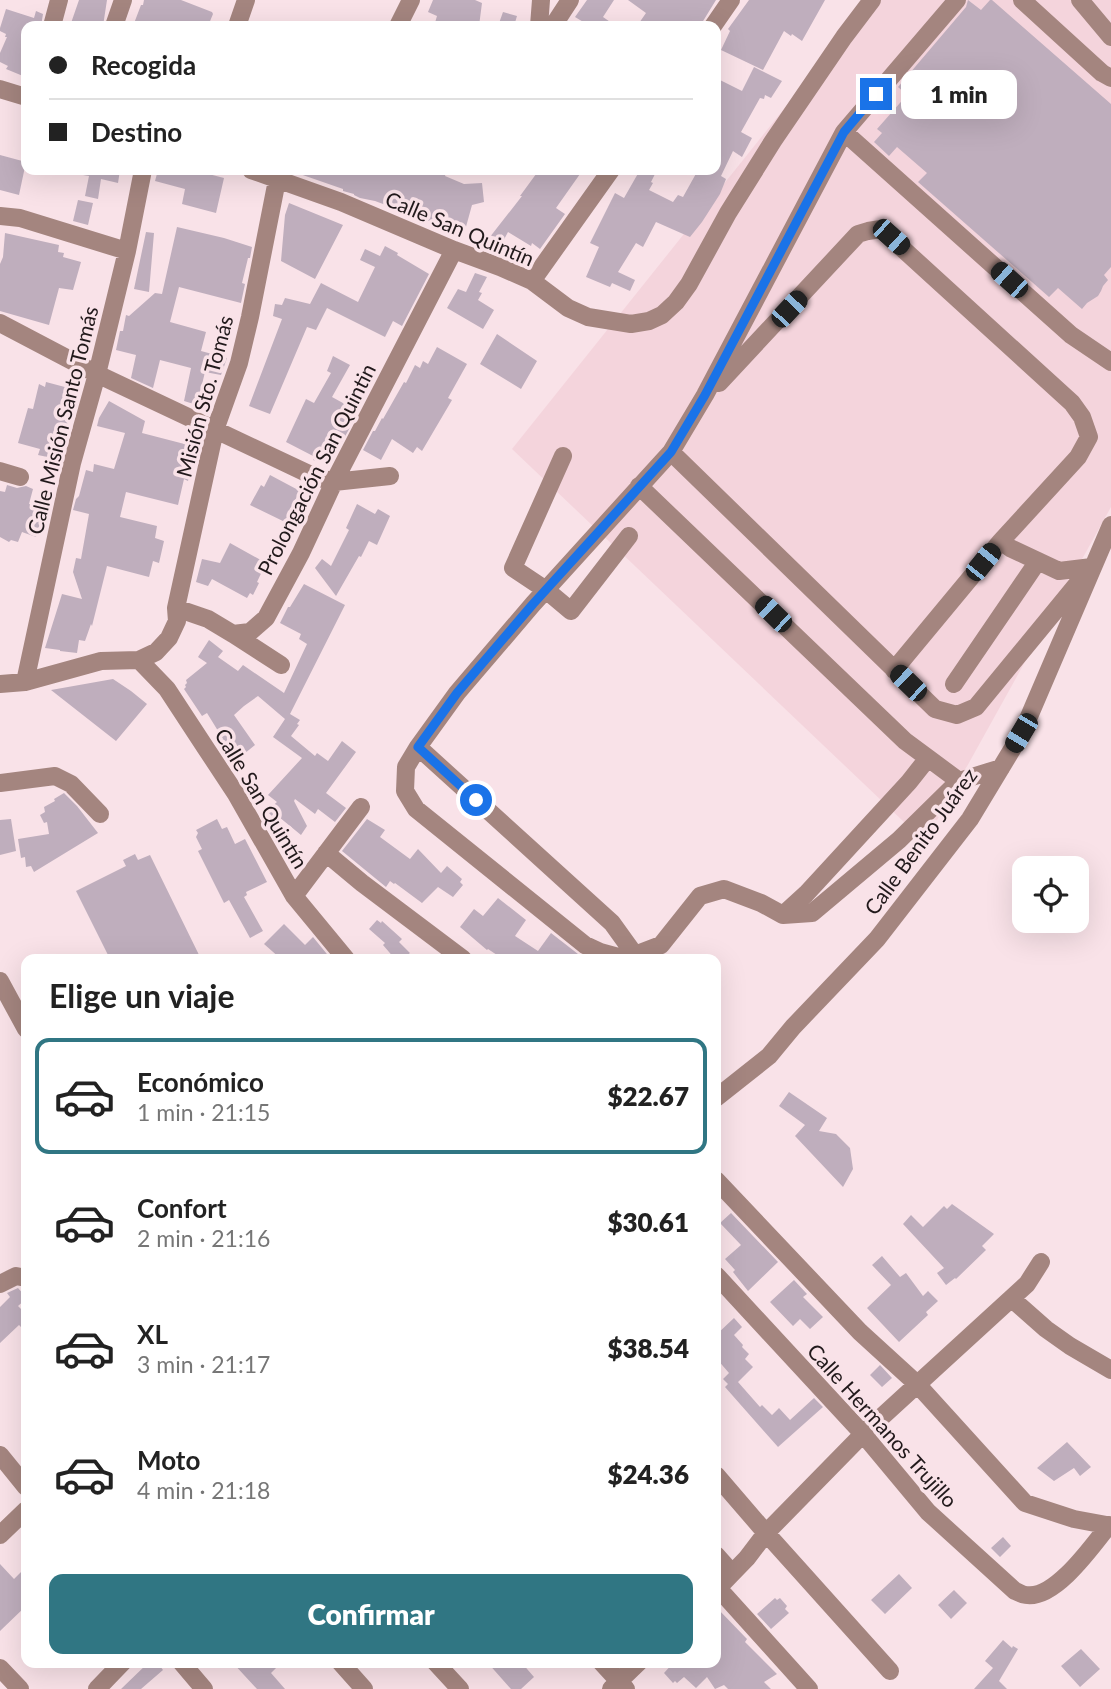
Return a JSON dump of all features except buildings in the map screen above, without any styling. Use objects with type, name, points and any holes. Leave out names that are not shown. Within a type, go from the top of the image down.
[{"type":"street","points":[[54,21],[60,0]]},
{"type":"street","points":[[116,21],[123,0]]},
{"type":"street","points":[[239,21],[246,0]]},
{"type":"street","points":[[400,21],[411,0]]},
{"type":"street","points":[[540,21],[541,0]]},
{"type":"street","points":[[555,21],[570,0]]},
{"type":"street","points":[[717,21],[732,0]]},
{"type":"street","name":"Calle San Quintín","points":[[280,175],[532,281],[568,308],[588,317],[631,324],[649,321],[676,302],[689,284],[728,213],[773,141],[872,0]]},
{"type":"street","points":[[924,37],[943,0]]},
{"type":"street","points":[[607,954],[585,945],[416,809],[405,791],[406,767],[457,693],[545,590],[671,452],[701,402],[844,132],[957,0]]},
{"type":"street","points":[[1022,0],[1102,73],[1111,78]]},
{"type":"street","points":[[1080,0],[1111,37]]},
{"type":"street","points":[[0,89],[21,95]]},
{"type":"street","points":[[844,132],[1071,335],[1109,358]]},
{"type":"street","name":"Calle Misión Santo Tomás","points":[[24,682],[72,463],[97,374],[143,175]]},
{"type":"street","name":"Misión Sto. Tomás","points":[[139,660],[156,652],[169,638],[177,621],[176,608],[215,430],[239,363],[278,175]]},
{"type":"street","points":[[532,281],[607,175]]},
{"type":"street","points":[[0,216],[20,218],[127,251]]},
{"type":"street","points":[[701,402],[858,234],[881,229],[1072,403],[1082,417],[1089,437],[1078,457],[1000,541],[894,670]]},
{"type":"street","name":"Prolongación San Quintin","points":[[233,634],[250,632],[265,618],[301,553],[334,482],[454,250]]},
{"type":"street","points":[[0,323],[97,374],[313,476],[334,482],[390,476]]},
{"type":"street","points":[[671,452],[935,709],[957,715],[976,707],[1092,567]]},
{"type":"street","points":[[563,456],[513,568],[571,611],[629,536]]},
{"type":"street","points":[[0,471],[20,477]]},
{"type":"street","points":[[639,486],[905,741],[959,781]]},
{"type":"street","name":"Calle Benito Juárez","points":[[721,1094],[769,1056],[800,1019],[877,939],[970,819],[1021,733],[1111,525]]},
{"type":"street","points":[[1000,541],[1059,571],[1092,567]]},
{"type":"street","points":[[954,684],[1038,561]]},
{"type":"street","points":[[176,608],[208,620],[281,665]]},
{"type":"street","points":[[0,684],[24,682],[101,662],[139,660]]},
{"type":"street","name":"Calle San Quintín","points":[[139,660],[166,688],[236,794],[294,896],[342,954]]},
{"type":"street","points":[[418,747],[612,923],[634,954]]},
{"type":"street","points":[[783,915],[806,894],[928,758]]},
{"type":"street","points":[[638,954],[661,945],[700,896],[724,889],[761,903],[783,915],[812,913],[899,840],[959,781],[1001,768]]},
{"type":"street","points":[[0,783],[55,776],[71,784],[100,814]]},
{"type":"street","points":[[294,896],[360,807]]},
{"type":"street","points":[[326,853],[456,954]]},
{"type":"street","points":[[0,981],[21,1020]]},
{"type":"street","points":[[721,1185],[860,1332],[917,1384],[1025,1503],[1074,1519],[1110,1525]]},
{"type":"street","points":[[721,1584],[747,1558],[766,1533],[863,1434],[1027,1284],[1041,1262]]},
{"type":"street","points":[[0,1284],[16,1276],[21,1277]]},
{"type":"street","name":"Calle Hermanos Trujillo","points":[[721,1280],[863,1434],[928,1512],[1015,1591],[1026,1596],[1041,1593],[1057,1583],[1079,1563],[1110,1525]]},
{"type":"street","points":[[1013,1298],[1054,1335],[1111,1370]]},
{"type":"street","points":[[0,1455],[21,1481]]},
{"type":"street","points":[[721,1481],[890,1671]]},
{"type":"street","points":[[0,1535],[21,1515]]},
{"type":"street","points":[[721,1561],[732,1573]]},
{"type":"street","points":[[721,1592],[809,1689]]},
{"type":"street","points":[[0,1668],[20,1689]]},
{"type":"street","points":[[97,1689],[117,1668]]},
{"type":"street","points":[[186,1668],[204,1689]]},
{"type":"street","points":[[345,1668],[364,1689]]},
{"type":"street","points":[[441,1668],[460,1689]]},
{"type":"street","points":[[605,1668],[618,1686],[634,1668]]},
{"type":"shaded area","points":[[871,0],[1111,0],[1111,507],[925,842],[512,449]]},
{"type":"route","points":[[476,800],[418,747],[457,693],[533,604],[671,452],[705,395],[844,132],[876,94]]}]
